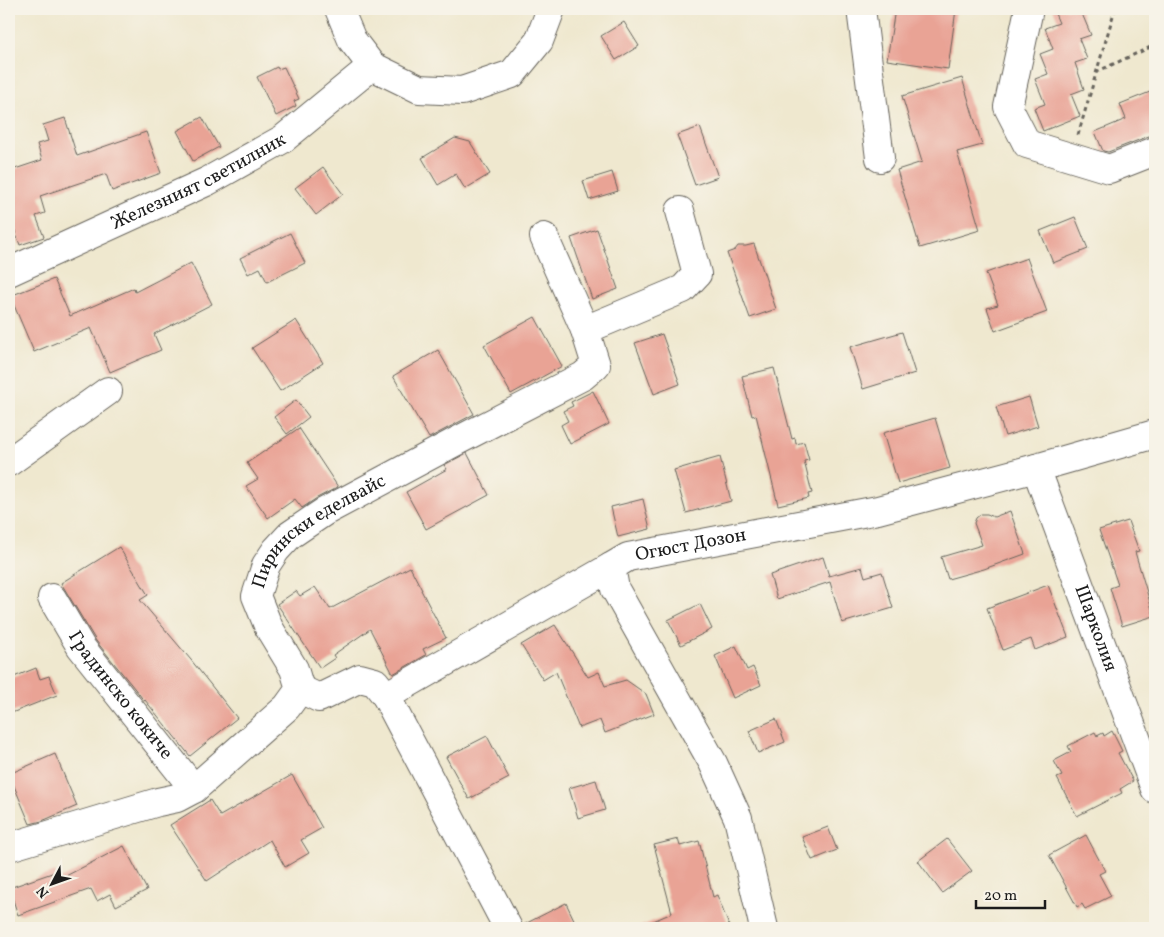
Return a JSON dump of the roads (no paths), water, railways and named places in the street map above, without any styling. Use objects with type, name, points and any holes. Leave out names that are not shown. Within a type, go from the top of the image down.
[{"type":"street","points":[[339,9],[352,40],[372,66],[419,88],[462,92],[512,74],[539,41],[551,9]]},
{"type":"street","points":[[861,9],[880,158]]},
{"type":"street","points":[[1029,9],[1008,107],[1026,144],[1109,169],[1155,151]]},
{"type":"street","name":"Железният светилник","points":[[9,272],[208,182],[283,139],[372,66]]},
{"type":"street","points":[[544,237],[584,330],[683,288],[698,274],[680,211]]},
{"type":"street","name":"Пирински еделвайс","points":[[300,689],[294,669],[269,628],[256,596],[266,565],[276,550],[290,535],[324,512],[582,376],[596,365],[584,330]]},
{"type":"street","points":[[9,462],[108,391]]},
{"type":"street","name":"Огюст Дозон","points":[[764,928],[738,818],[713,763],[615,589],[611,567],[628,557],[878,510],[1155,434]]},
{"type":"street","name":"Шарколия","points":[[1036,468],[1155,789]]},
{"type":"street","points":[[386,696],[611,567]]},
{"type":"street","name":"Градинско кокиче","points":[[52,598],[81,647],[194,789]]},
{"type":"street","points":[[9,847],[177,798],[194,789],[287,708],[300,689],[318,698],[360,678],[374,682],[386,696],[508,928]]}]
